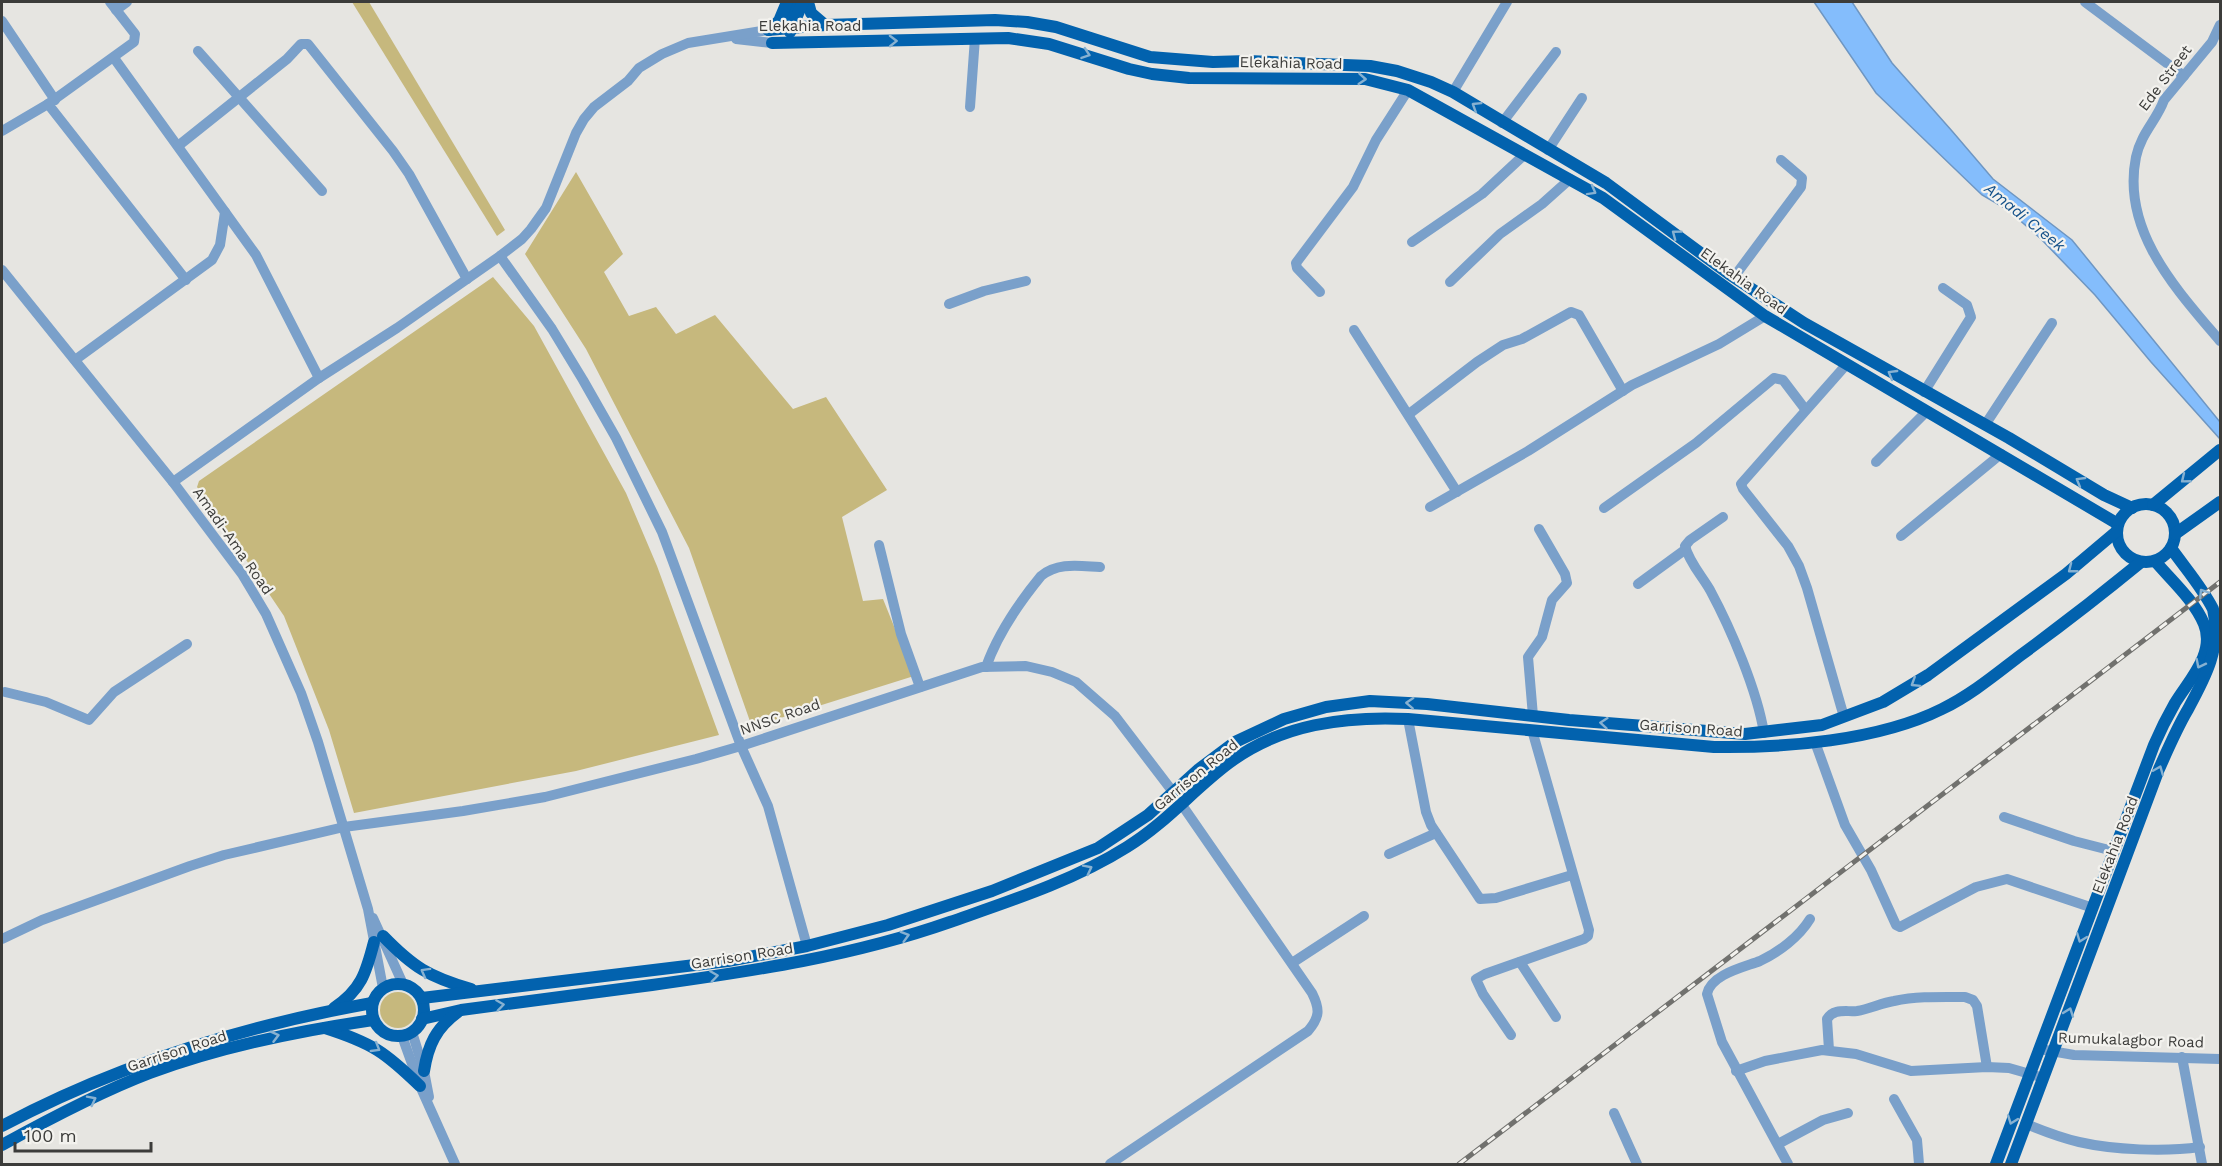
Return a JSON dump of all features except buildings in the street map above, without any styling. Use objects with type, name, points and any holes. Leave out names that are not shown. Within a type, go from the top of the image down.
[{"type":"main road","points":[[789,2],[794,27],[811,43]]},
{"type":"main road","points":[[768,30],[779,21],[789,2]]},
{"type":"main road","points":[[772,44],[786,37],[794,27],[803,2]]},
{"type":"main road","points":[[808,2],[811,13],[825,25]]},
{"type":"main road","name":"Elekahia Road","points":[[768,30],[825,25],[995,20],[1028,22],[1056,27],[1150,57],[1213,62],[1248,61],[1370,66],[1408,75],[1453,92],[1606,183],[1734,277],[1803,323],[1985,425],[2103,495],[2132,508]]},
{"type":"main road","name":"Elekahia Road","points":[[772,44],[1008,38],[1048,44],[1129,69],[1167,76],[1365,79],[1408,90],[1603,198],[1765,316],[2001,454],[2118,528]]},
{"type":"main road","points":[[2153,505],[2219,451]]},
{"type":"main road","points":[[2175,534],[2220,502]]},
{"type":"main road","points":[[2145,504],[2153,505],[2170,516],[2175,534],[2171,548],[2162,558],[2141,562],[2134,560],[2123,551],[2117,538],[2118,528],[2121,518],[2132,508],[2145,504]]},
{"type":"main road","name":"Garrison Road","points":[[422,998],[728,961],[807,946],[888,925],[992,891],[1098,848],[1137,823],[1206,763],[1244,737],[1284,719],[1326,707],[1370,701],[1401,702],[1668,729],[1764,733],[1822,725],[1883,702],[1946,663],[2066,574],[2118,528]]},
{"type":"main road","name":"Elekahia Road","points":[[2011,1164],[2159,769],[2173,737],[2209,675],[2219,652],[2220,635],[2214,611],[2171,548]]},
{"type":"main road","name":"Elekahia Road","points":[[1996,1164],[2154,745],[2174,705],[2202,661],[2206,647],[2204,625],[2197,611],[2155,561]]},
{"type":"main road","name":"Garrison Road","points":[[422,1019],[461,1010],[776,967],[844,953],[948,923],[1076,875],[1130,845],[1182,805],[1229,763],[1250,750],[1288,732],[1331,721],[1375,718],[1408,719],[1713,747],[1762,747],[1864,734],[1921,718],[1957,702],[2076,614],[2141,562]]},
{"type":"main road","points":[[332,1010],[356,990],[378,939],[428,974],[478,991]]},
{"type":"main road","points":[[393,984],[403,984],[416,990],[422,998],[424,1008],[422,1019],[407,1034],[385,1033],[373,1020],[374,997],[383,988],[393,984]]},
{"type":"main road","name":"Garrison Road","points":[[2,1126],[110,1076],[232,1035],[332,1010],[372,1003]]},
{"type":"main road","points":[[424,1071],[429,1045],[437,1030],[461,1010]]},
{"type":"main road","name":"Garrison Road","points":[[2,1145],[113,1089],[151,1073],[290,1033],[373,1020]]},
{"type":"main road","points":[[321,1027],[370,1044],[386,1054],[420,1086]]},
{"type":"street","points":[[2,131],[52,102],[129,47],[136,38],[113,6],[127,2]]},
{"type":"street","points":[[1453,92],[1507,2]]},
{"type":"street","points":[[2085,2],[2184,76]]},
{"type":"street","points":[[2,21],[52,102],[186,280]]},
{"type":"street","name":"Ede Street","points":[[2220,25],[2212,42],[2164,100],[2143,136],[2136,156],[2134,174],[2141,222],[2151,249],[2172,283],[2220,341]]},
{"type":"street","name":"Elekahia Road","points":[[727,37],[768,30]]},
{"type":"street","points":[[173,482],[319,378],[397,328],[500,256],[531,230],[546,208],[579,126],[594,107],[628,81],[639,68],[662,54],[688,43],[727,37]]},
{"type":"street","name":"Elekahia Road","points":[[727,37],[772,44]]},
{"type":"street","points":[[970,107],[975,38]]},
{"type":"street","points":[[178,146],[287,59],[301,44],[308,44],[409,174],[467,279]]},
{"type":"street","points":[[198,51],[322,190]]},
{"type":"street","points":[[1502,123],[1556,52]]},
{"type":"street","points":[[114,58],[256,255],[319,378]]},
{"type":"street","points":[[1320,292],[1297,268],[1296,263],[1353,187],[1376,140],[1408,90]]},
{"type":"street","points":[[1548,150],[1582,98]]},
{"type":"street","points":[[1412,242],[1482,194],[1525,154]]},
{"type":"street","points":[[1734,277],[1801,187],[1802,178],[1780,160]]},
{"type":"street","points":[[1450,282],[1500,234],[1534,210],[1570,179]]},
{"type":"street","points":[[75,360],[212,260],[218,253],[225,212]]},
{"type":"street","points":[[500,256],[552,329],[583,380],[616,438],[662,532],[695,615],[741,746],[768,806],[807,946]]},
{"type":"street","name":"Amadi-Ama Road","points":[[2,270],[173,482],[242,574],[266,614],[301,693],[378,939],[403,984]]},
{"type":"street","points":[[949,304],[984,291],[1026,281]]},
{"type":"street","points":[[1924,392],[1971,317],[1967,305],[1942,288]]},
{"type":"street","points":[[1409,414],[1503,345],[1522,339],[1571,312],[1579,315],[1623,391]]},
{"type":"street","points":[[1430,507],[1528,451],[1623,391],[1719,344],[1765,316]]},
{"type":"street","points":[[1985,425],[2052,323]]},
{"type":"street","points":[[1354,330],[1456,492]]},
{"type":"street","points":[[1844,717],[1808,588],[1799,566],[1782,538],[1741,486],[1743,479],[1846,365]]},
{"type":"street","points":[[1604,508],[1696,443],[1774,378],[1783,380],[1805,409]]},
{"type":"street","points":[[1876,462],[1927,411]]},
{"type":"street","points":[[1900,536],[2001,454]]},
{"type":"street","points":[[1723,517],[1685,546],[1727,626],[1758,706],[1764,733]]},
{"type":"street","points":[[1533,716],[1528,657],[1542,638],[1552,600],[1567,583],[1565,574],[1539,529]]},
{"type":"street","points":[[879,544],[901,633],[920,687]]},
{"type":"street","points":[[1638,584],[1686,549]]},
{"type":"street","points":[[986,667],[1005,624],[1041,576],[1061,566],[1100,567]]},
{"type":"street","points":[[5,692],[46,702],[89,720],[114,692],[186,645]]},
{"type":"street","name":"NNSC Road","points":[[2,939],[42,920],[190,866],[344,827],[545,797],[741,746],[970,670],[986,667],[1026,666],[1052,672],[1076,682],[1115,716],[1173,792]]},
{"type":"street","points":[[1408,719],[1426,812],[1436,832],[1480,899],[1496,898],[1572,875]]},
{"type":"street","points":[[1511,1035],[1476,981],[1481,976],[1588,936],[1589,930],[1532,730]]},
{"type":"street","points":[[1815,742],[1845,825],[1871,870],[1896,925],[1900,927],[1976,888],[2007,879],[2093,908]]},
{"type":"street","points":[[1110,1164],[1308,1031],[1316,1022],[1319,1013],[1318,1005],[1292,963],[1182,805]]},
{"type":"street","points":[[2004,817],[2074,842],[2113,851]]},
{"type":"street","points":[[1389,854],[1436,832]]},
{"type":"street","points":[[1292,963],[1364,916]]},
{"type":"street","points":[[1788,1164],[1722,1042],[1708,1000],[1707,990],[1726,974],[1771,955],[1798,935],[1810,919]]},
{"type":"street","name":"Amadi-Ama Road","points":[[378,939],[383,988]]},
{"type":"street","points":[[1520,962],[1556,1017]]},
{"type":"street","points":[[1829,1050],[1827,1019],[1831,1013],[1856,1011],[1878,1004],[1914,998],[1965,997],[1973,1000],[1977,1006],[1987,1067]]},
{"type":"street","points":[[407,1034],[424,1071],[432,1110]]},
{"type":"street","points":[[407,1034],[420,1086],[455,1164]]},
{"type":"street","name":"Rumukalagbor Road","points":[[2040,1049],[2053,1053],[2220,1059]]},
{"type":"street","points":[[1736,1071],[1765,1061],[1829,1050],[1856,1054],[1911,1071],[2010,1068],[2043,1078]]},
{"type":"street","points":[[2182,1057],[2202,1164]]},
{"type":"street","points":[[1894,1099],[1917,1140],[1919,1164]]},
{"type":"street","points":[[1614,1113],[1637,1164]]},
{"type":"street","points":[[1778,1144],[1823,1120],[1848,1113]]},
{"type":"street","points":[[2026,1125],[2078,1142],[2099,1145],[2175,1150],[2200,1147]]},
{"type":"shaded area","points":[[352,2],[369,2],[505,230],[497,236]]},
{"type":"shaded area","points":[[576,172],[623,254],[604,272],[629,316],[656,307],[676,334],[715,315],[793,409],[826,397],[887,490],[842,517],[863,601],[883,599],[914,676],[752,727],[689,548],[586,349],[525,254]]},
{"type":"shaded area","points":[[493,277],[534,326],[626,493],[657,566],[719,735],[576,771],[354,813],[329,730],[284,616],[197,487],[199,481]]},
{"type":"shaded area","points":[[398,992],[411,997],[416,1010],[411,1023],[398,1028],[385,1023],[380,1010],[385,997]]},
{"type":"water","name":"Amadi Creek","points":[[1814,2],[1852,2],[1892,63],[1993,179],[2072,240],[2220,422],[2220,439],[2095,295],[2041,239],[2008,210],[1982,195],[1876,93]]},
{"type":"railway","points":[[1459,1164],[2220,582]]}]
